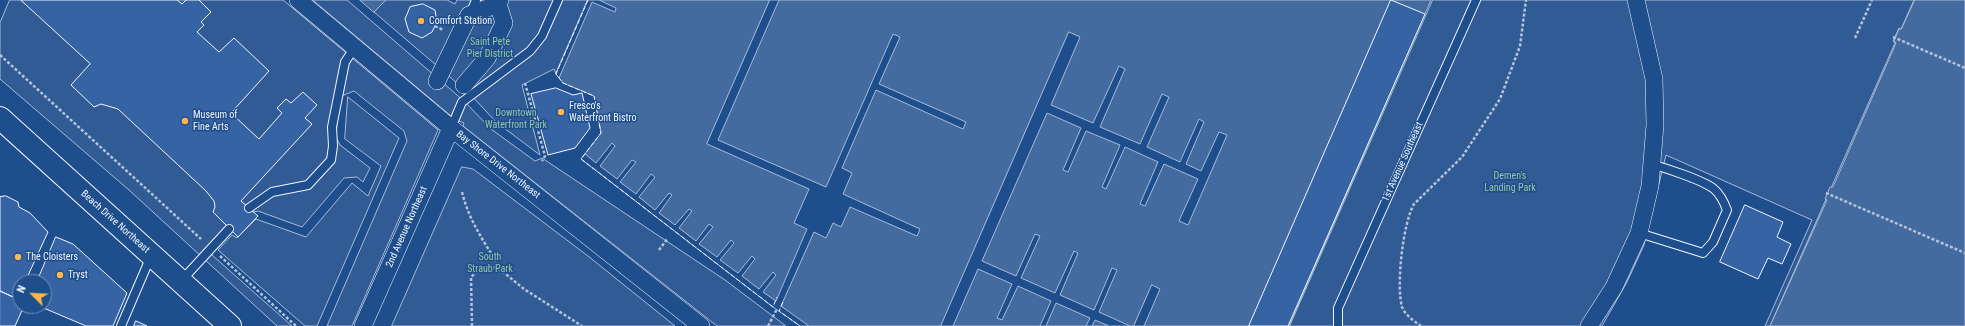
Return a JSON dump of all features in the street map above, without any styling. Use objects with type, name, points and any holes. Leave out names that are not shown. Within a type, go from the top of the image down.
[{"type":"street","name":"Bay Shore Drive Northeast","points":[[298,0],[451,128],[701,326]]},
{"type":"street","points":[[1589,326],[1614,287],[1639,233],[1650,186],[1654,125],[1654,79],[1636,0]]},
{"type":"street","points":[[437,81],[473,7],[499,2],[504,23],[487,58],[464,85]]},
{"type":"street","name":"Beach Drive Northeast","points":[[0,118],[230,326]]},
{"type":"street","name":"2nd Avenue Northeast","points":[[364,326],[451,128]]},
{"type":"lane","points":[[451,128],[462,102],[530,51],[542,36],[558,0]]},
{"type":"lane","name":"1st Avenue Southeast","points":[[1338,326],[1338,308],[1476,0]]},
{"type":"lane","points":[[249,208],[272,192],[308,185],[331,160],[333,146],[332,127],[345,62],[355,47]]},
{"type":"lane","points":[[1639,233],[1703,253],[1712,242],[1727,210],[1724,200],[1714,188],[1669,169],[1651,164]]},
{"type":"lane","points":[[180,282],[229,228]]},
{"type":"lane","points":[[121,326],[151,255]]},
{"type":"path","points":[[1421,326],[1409,317],[1402,308],[1400,296],[1403,240],[1409,213],[1414,204],[1462,157],[1500,99],[1520,46],[1526,0]]},
{"type":"path","points":[[1856,38],[1872,0]]},
{"type":"path","points":[[435,26],[444,30]]},
{"type":"path","points":[[1893,37],[1965,68]]},
{"type":"path","points":[[0,55],[296,326]]},
{"type":"path","points":[[525,83],[545,156],[542,161]]},
{"type":"path","points":[[462,192],[467,212],[476,231],[502,271]]},
{"type":"path","points":[[1826,192],[1965,253]]},
{"type":"path","points":[[659,250],[668,238]]},
{"type":"path","points":[[472,326],[471,277],[480,269],[491,266],[502,271],[524,289],[582,326]]},
{"type":"path","points":[[768,326],[777,309]]},
{"type":"green space","points":[[10,0],[283,0],[438,130],[352,326],[327,326],[407,141],[404,131],[354,91],[339,97],[336,137],[340,145],[370,168],[363,182],[357,177],[344,178],[302,227],[258,211],[249,213],[211,244],[212,255],[292,326],[277,326],[129,190],[0,79],[0,23]]},
{"type":"green space","points":[[313,0],[347,0],[464,101],[491,129],[535,161],[542,158],[725,280],[786,326],[717,326],[463,126],[464,123],[456,120]]},
{"type":"green space","name":"Saint Pete Pier District","points":[[386,0],[447,0],[455,4],[457,0],[588,0],[556,74],[554,69],[522,85],[540,155],[496,122],[471,95],[374,12]]},
{"type":"green space","name":"Demen's Landing Park","points":[[1433,0],[1914,0],[1901,29],[1899,28],[1893,41],[1895,43],[1770,326],[1765,326],[1812,220],[1666,155],[1644,245],[1627,282],[1602,326],[1290,326]]},
{"type":"green space","points":[[348,97],[399,138],[317,326],[305,326],[218,250],[232,235],[237,238],[256,219],[306,237],[352,183],[368,196],[381,166],[345,139]]},
{"type":"green space","name":"South Straub Park","points":[[462,167],[473,169],[588,256],[675,326],[392,326]]},
{"type":"shaded area","points":[[360,0],[386,0],[374,12]]},
{"type":"shaded area","points":[[588,0],[1431,0],[1289,326],[800,326],[581,159],[601,133],[594,96],[563,83],[556,74]]},
{"type":"shaded area","points":[[1915,0],[1965,0],[1965,326],[1770,326],[1827,200],[1825,199],[1830,187],[1833,187],[1896,43],[1894,41],[1899,29],[1901,29]]},
{"type":"pier","points":[[588,0],[599,0],[616,8],[615,12],[592,2],[559,78],[556,74]]},
{"type":"pier","points":[[770,0],[779,0],[718,140],[826,187],[893,34],[900,37],[879,84],[966,122],[963,129],[876,90],[842,168],[852,173],[843,194],[920,229],[917,236],[850,207],[841,227],[833,223],[826,238],[814,232],[781,306],[809,326],[800,326],[773,307],[581,159],[585,154],[596,163],[612,143],[615,146],[600,166],[617,179],[632,160],[636,162],[620,182],[636,194],[651,174],[655,177],[639,197],[655,210],[669,193],[672,195],[659,213],[675,225],[689,209],[692,211],[679,228],[696,241],[709,224],[713,227],[699,244],[717,257],[731,240],[734,243],[720,260],[738,273],[752,256],[755,259],[742,276],[759,289],[773,272],[776,275],[763,292],[776,301],[807,229],[794,223],[809,189],[707,144]]},
{"type":"pier","points":[[1069,32],[1080,37],[1051,105],[1093,123],[1119,66],[1125,69],[1100,127],[1140,144],[1162,94],[1169,97],[1147,147],[1180,162],[1199,119],[1204,122],[1186,164],[1201,171],[1219,132],[1227,135],[1188,225],[1179,221],[1198,179],[1164,164],[1145,206],[1140,204],[1158,162],[1125,147],[1106,189],[1102,187],[1120,145],[1086,131],[1068,172],[1063,170],[1081,128],[1047,113],[982,261],[1016,276],[1035,234],[1040,236],[1021,278],[1055,293],[1074,251],[1078,253],[1060,295],[1094,310],[1112,268],[1117,270],[1099,312],[1130,326],[1109,326],[1095,320],[1092,326],[1086,326],[1090,318],[1056,303],[1046,326],[1040,326],[1051,301],[1018,286],[1002,320],[997,318],[1012,284],[978,269],[953,326],[941,326]]},
{"type":"pier","points":[[1152,285],[1160,289],[1144,326],[1134,326]]},
{"type":"building","name":"Museum of Fine Arts","points":[[21,0],[177,0],[182,4],[186,0],[199,0],[211,12],[201,22],[204,25],[197,32],[219,52],[234,38],[269,71],[231,113],[259,139],[282,113],[277,108],[286,99],[291,103],[303,92],[317,105],[305,118],[312,124],[241,201],[258,216],[238,237],[213,212],[215,207],[214,201],[206,191],[118,109],[101,104],[94,107],[71,85],[90,64]]},
{"type":"building","points":[[1391,0],[1425,14],[1288,326],[1249,326]]},
{"type":"building","name":"Comfort Station","points":[[423,4],[435,10],[437,22],[432,32],[422,38],[409,32],[405,19],[410,7]]},
{"type":"building","name":"Fresco's Waterfront Bistro","points":[[556,88],[573,95],[582,93],[590,128],[575,148],[548,155],[531,94]]},
{"type":"building","name":"The Cloisters","points":[[6,196],[18,202],[19,207],[30,213],[48,232],[29,274],[12,274],[12,297],[0,291],[0,197]]},
{"type":"building","points":[[1745,205],[1783,222],[1777,237],[1791,244],[1782,264],[1768,258],[1758,279],[1720,262]]},
{"type":"building","points":[[56,237],[73,244],[127,293],[113,326],[86,326],[52,312],[52,274],[40,274]]},
{"type":"building","points":[[0,291],[12,296],[12,314],[20,314],[15,326],[0,326]]},
{"type":"building","points":[[136,321],[147,326],[134,326]]},
{"type":"fence","points":[[588,0],[556,74],[563,83],[594,96],[601,133],[581,159],[773,307],[777,297]]},
{"type":"fence","points":[[783,302],[779,311],[800,326]]},
{"type":"place","name":"Comfort Station","points":[[421,21]]},
{"type":"place","name":"Fresco's Waterfront Bistro","points":[[561,112]]},
{"type":"place","name":"Museum of Fine Arts","points":[[185,121]]},
{"type":"place","name":"The Cloisters","points":[[18,257]]},
{"type":"place","name":"Tryst","points":[[60,275]]},
{"type":"park label","name":"Downtown Waterfront Park","points":[[516,118]]}]
